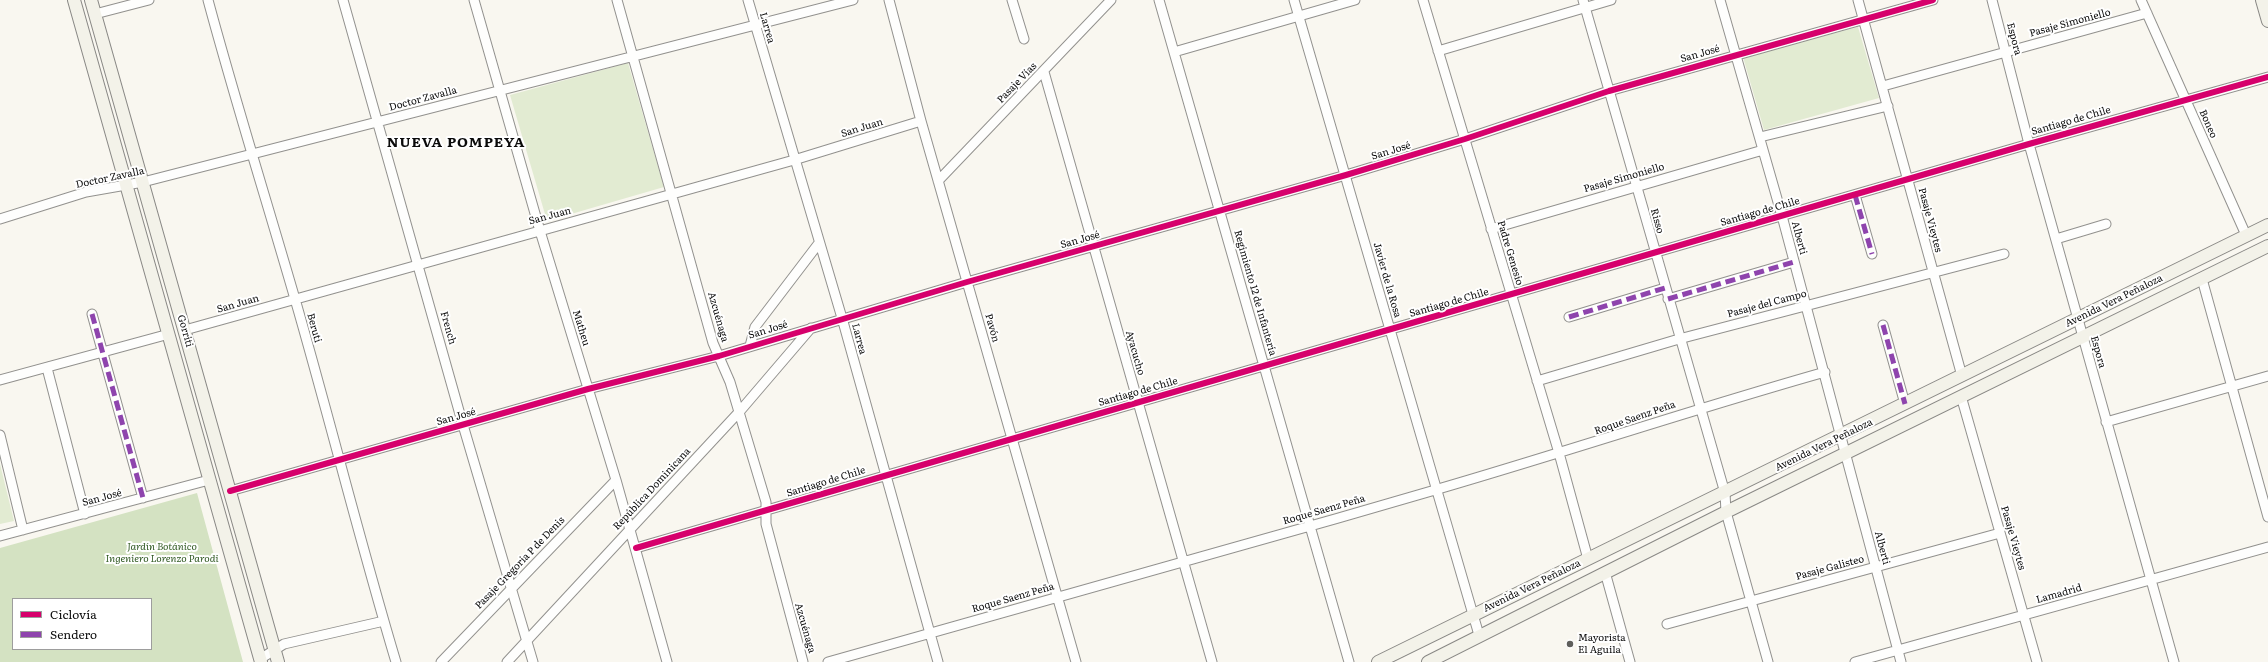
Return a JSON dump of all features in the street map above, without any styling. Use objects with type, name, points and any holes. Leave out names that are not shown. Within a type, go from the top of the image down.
[{"type":"main road","name":"Gorriti","points":[[74,0],[260,660]]},
{"type":"main road","name":"Gorriti","points":[[91,0],[278,662]]},
{"type":"main road","points":[[2262,0],[2268,21]]},
{"type":"main road","name":"Avenida Vera Peñaloza","points":[[1378,662],[1842,436],[2268,225]]},
{"type":"main road","name":"Avenida Vera Peñaloza","points":[[1428,662],[1478,635],[1726,512],[2268,246]]},
{"type":"street","points":[[95,14],[149,0]]},
{"type":"street","name":"Beruti","points":[[208,0],[251,155],[295,300],[338,460],[396,662]]},
{"type":"street","name":"French","points":[[343,0],[419,264],[463,425],[533,662]]},
{"type":"street","name":"Matheu","points":[[474,0],[501,90],[540,231],[636,548],[667,662]]},
{"type":"street","name":"Azcuénaga","points":[[617,0],[713,343],[724,364],[740,411],[766,502],[766,524],[804,662]]},
{"type":"street","name":"Larrea","points":[[748,0],[794,160],[842,318],[884,475],[938,662]]},
{"type":"street","name":"Doctor Zavalla","points":[[0,219],[86,192],[143,182],[251,155],[754,24],[852,0]]},
{"type":"street","name":"Pavón","points":[[889,0],[921,121],[1076,662]]},
{"type":"street","points":[[1012,0],[1024,39]]},
{"type":"street","name":"Pasaje Vías","points":[[938,181],[1044,72],[1111,0]]},
{"type":"street","name":"Regimiento 12 de Infantería","points":[[1159,0],[1349,662]]},
{"type":"street","name":"Javier de la Rosa","points":[[1294,0],[1346,175],[1478,635]]},
{"type":"street","points":[[1174,52],[1355,0]]},
{"type":"street","name":"Padre Genesio","points":[[1423,0],[1559,453],[1588,559]]},
{"type":"street","points":[[1438,51],[1584,4],[1610,0]]},
{"type":"street","name":"Alberti","points":[[1720,0],[1825,372],[1842,436],[1845,454],[1901,662]]},
{"type":"street","name":"Pasaje Vieytes","points":[[1858,0],[1962,376]]},
{"type":"street","name":"San José","points":[[230,491],[588,389],[719,356],[842,318],[1346,175],[1465,138],[1609,90],[1933,0]]},
{"type":"street","name":"Espora","points":[[1992,0],[2029,144],[2174,662]]},
{"type":"street","name":"Boneo","points":[[2141,0],[2246,236]]},
{"type":"street","name":"Risso","points":[[1584,4],[1654,253],[1725,493],[1726,512],[1768,662]]},
{"type":"street","name":"Pasaje Simoniello","points":[[1883,86],[2006,51],[2147,14]]},
{"type":"street","name":"Ayacucho","points":[[1044,72],[1182,562],[1212,662]]},
{"type":"street","name":"Santiago de Chile","points":[[636,548],[2184,99],[2268,77]]},
{"type":"street","points":[[1760,138],[1888,106]]},
{"type":"street","name":"San Juan","points":[[185,330],[794,160],[921,121]]},
{"type":"street","name":"Pasaje Simoniello","points":[[1492,229],[1763,150]]},
{"type":"street","points":[[1854,195],[1872,254]]},
{"type":"street","points":[[2056,239],[2106,224]]},
{"type":"street","points":[[750,346],[755,327],[819,243]]},
{"type":"street","name":"Pasaje del Campo","points":[[1537,381],[1680,339],[1806,305],[1934,274],[2004,254]]},
{"type":"street","points":[[1668,299],[1794,262]]},
{"type":"street","points":[[2202,279],[2268,517]]},
{"type":"street","points":[[1569,317],[1665,288]]},
{"type":"street","points":[[92,314],[143,498]]},
{"type":"street","points":[[1883,325],[1905,404]]},
{"type":"street","name":"República Dominicana","points":[[507,662],[740,411],[810,328]]},
{"type":"street","points":[[0,380],[169,334]]},
{"type":"street","points":[[47,368],[85,514]]},
{"type":"street","name":"Roque Saenz Peña","points":[[828,662],[1436,490],[1595,443],[1700,408],[1825,372]]},
{"type":"street","points":[[2106,422],[2268,376]]},
{"type":"street","name":"Pasaje Vieytes","points":[[1961,396],[2037,662]]},
{"type":"street","points":[[0,435],[23,530]]},
{"type":"street","name":"San José","points":[[0,536],[209,480]]},
{"type":"street","name":"Pasaje Gregoria P de Denis","points":[[441,662],[511,587],[616,480]]},
{"type":"street","name":"Pasaje Galisteo","points":[[1667,624],[2000,533]]},
{"type":"street","name":"Lamadrid","points":[[1855,662],[2268,547]]},
{"type":"street","points":[[1605,572],[1630,662]]},
{"type":"street","points":[[260,660],[274,648],[284,644],[384,621]]},
{"type":"green space","points":[[1858,27],[1879,98],[1764,130],[1743,57]]},
{"type":"green space","points":[[628,63],[664,187],[547,221],[510,95]]},
{"type":"green space","points":[[0,464],[14,521],[0,524]]},
{"type":"green space","name":"Jardín Botánico Ingeniero Lorenzo Parodi","points":[[197,493],[243,662],[0,662],[0,548]]},
{"type":"marked path","points":[[1855,195],[1872,254]]},
{"type":"marked path","points":[[1668,299],[1794,262]]},
{"type":"marked path","points":[[1569,317],[1665,288]]},
{"type":"marked path","points":[[92,314],[143,498]]},
{"type":"marked path","points":[[1883,325],[1905,404]]},
{"type":"cycle path","points":[[230,491],[588,389],[719,356],[967,282],[1346,175],[1465,139],[1609,91],[1933,0]]},
{"type":"cycle path","points":[[636,548],[2029,144],[2268,77]]},
{"type":"place","name":"Mayorista El Aguila","points":[[1570,644]]},
{"type":"district","name":"NUEVA POMPEYA","points":[[456,143]]}]
